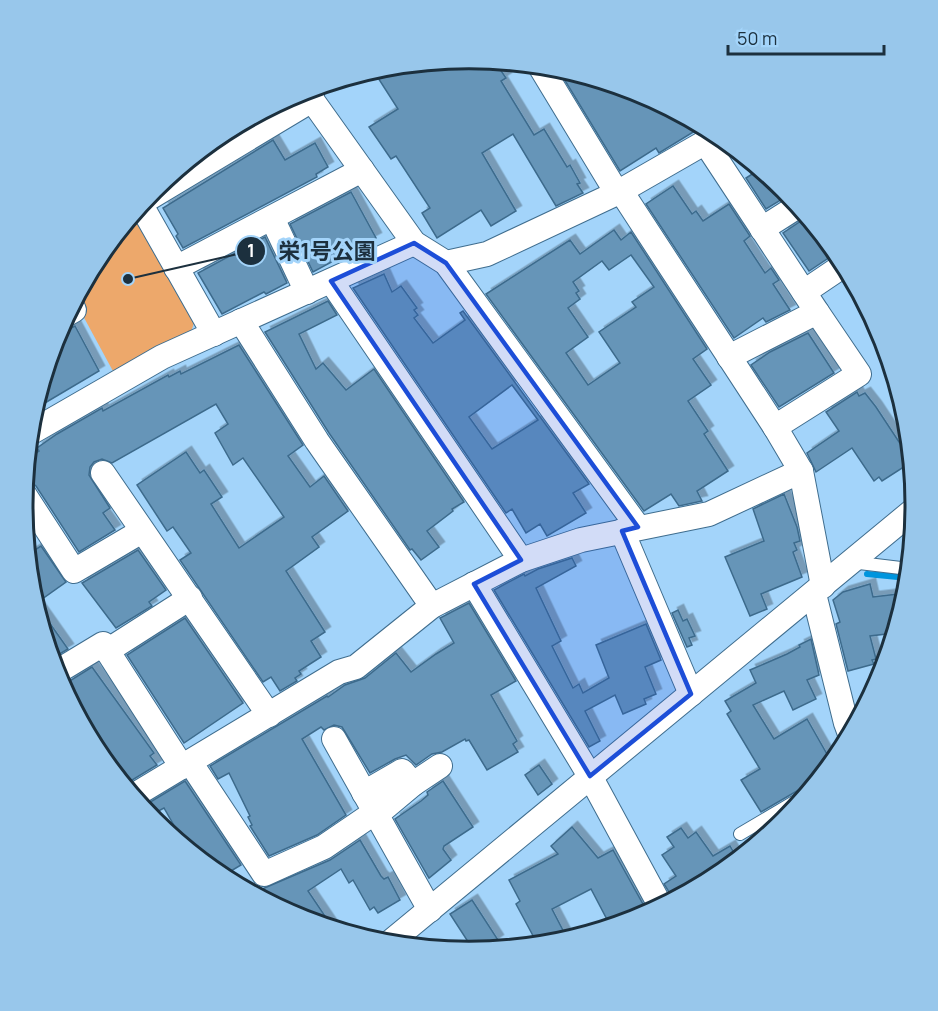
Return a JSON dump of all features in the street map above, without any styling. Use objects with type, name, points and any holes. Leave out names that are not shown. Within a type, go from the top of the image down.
[{"type":"street","points":[[547,77],[619,192],[775,427],[801,471],[818,590],[847,725]]},
{"type":"street","points":[[315,98],[414,243],[446,263],[630,529],[691,694]]},
{"type":"street","points":[[246,131],[278,113]]},
{"type":"street","points":[[446,263],[487,254],[619,192],[707,140]]},
{"type":"street","points":[[722,151],[762,229],[859,375],[775,427]]},
{"type":"street","points":[[176,268],[362,170]]},
{"type":"street","points":[[762,229],[790,211]]},
{"type":"street","points":[[146,213],[214,334]]},
{"type":"street","points":[[272,218],[307,292]]},
{"type":"street","points":[[40,427],[162,357],[414,243]]},
{"type":"street","points":[[804,292],[836,270]]},
{"type":"street","points":[[332,281],[521,560]]},
{"type":"street","points":[[729,357],[818,312]]},
{"type":"street","points":[[241,321],[317,441],[432,606]]},
{"type":"street","points":[[140,792],[339,672],[356,667],[432,606],[521,560],[581,540],[709,514],[801,471]]},
{"type":"street","points":[[103,473],[269,714]]},
{"type":"street","points":[[33,508],[74,572],[142,531]]},
{"type":"street","points":[[398,936],[905,518]]},
{"type":"street","points":[[474,584],[590,776],[657,899]]},
{"type":"street","points":[[107,651],[190,598]]},
{"type":"street","points":[[64,667],[103,644],[264,874],[324,847],[368,817],[376,815],[413,784],[440,766]]},
{"type":"street","points":[[334,739],[430,909]]},
{"type":"street","points":[[364,793],[402,771],[413,784]]},
{"type":"lane","points":[[851,562],[900,568]]},
{"type":"lane","points":[[740,834],[781,810]]},
{"type":"highlighted area","points":[[414,243],[446,263],[638,527],[622,531],[691,694],[590,776],[474,584],[521,560],[331,281]]},
{"type":"shaded area","points":[[136,224],[140,225],[194,323],[191,332],[114,373],[80,310],[106,263]]},
{"type":"building","points":[[440,70],[501,70],[506,78],[501,81],[534,135],[544,129],[567,167],[570,165],[583,193],[556,206],[513,134],[482,153],[516,211],[491,226],[481,210],[437,238],[422,213],[430,208],[396,156],[391,159],[369,127],[398,109],[379,79]]},
{"type":"building","points":[[565,80],[636,103],[662,114],[693,132],[659,153],[656,148],[620,171]]},
{"type":"building","points":[[273,140],[285,160],[315,143],[328,167],[316,174],[317,177],[183,248],[163,208]]},
{"type":"building","points":[[752,174],[780,200],[766,209],[746,178]]},
{"type":"building","points":[[673,186],[692,214],[696,211],[703,221],[729,204],[750,236],[744,241],[765,273],[771,268],[779,280],[773,284],[790,310],[766,322],[763,318],[734,338],[646,204]]},
{"type":"building","points":[[351,192],[376,238],[313,272],[290,224]]},
{"type":"building","points":[[800,222],[828,258],[809,271],[783,233]]},
{"type":"building","points":[[614,230],[621,240],[631,232],[707,349],[693,359],[711,385],[688,401],[708,431],[704,434],[728,471],[697,491],[702,501],[679,506],[671,494],[644,511],[486,294],[570,240],[580,254]],"holes":[[[631,255],[654,287],[632,302],[636,307],[599,332],[620,363],[588,385],[566,353],[588,337],[568,308],[580,299],[576,293],[579,291],[573,282],[602,261],[609,270]]]},
{"type":"building","points":[[265,237],[287,283],[222,314],[198,273]]},
{"type":"building","points":[[384,274],[392,292],[401,286],[417,308],[414,310],[418,315],[414,318],[433,343],[465,320],[460,313],[463,311],[589,484],[573,493],[586,513],[547,536],[540,524],[526,533],[512,509],[506,513],[353,288]],"holes":[[[512,385],[538,420],[492,449],[469,417]]]},
{"type":"building","points":[[328,301],[337,315],[299,334],[316,369],[323,363],[346,390],[374,369],[464,502],[452,509],[453,511],[427,531],[439,547],[421,560],[412,549],[410,550],[329,433],[265,332]]},
{"type":"building","points":[[75,326],[99,371],[46,403],[56,365],[71,328]]},
{"type":"building","points":[[808,333],[834,373],[779,407],[751,365],[770,352]]},
{"type":"building","points":[[239,345],[303,445],[288,456],[310,487],[324,476],[348,511],[312,537],[319,547],[286,571],[325,632],[311,641],[321,657],[299,671],[301,674],[295,678],[297,681],[280,691],[271,677],[263,682],[180,560],[191,553],[173,527],[167,531],[137,485],[186,452],[200,473],[204,470],[222,497],[211,504],[239,548],[284,517],[243,458],[233,465],[215,433],[228,424],[216,404],[112,463],[102,459],[94,462],[90,467],[89,475],[110,508],[103,513],[115,530],[79,552],[34,484],[37,453],[39,451],[37,448],[102,408],[103,411],[168,375],[169,377],[180,371],[181,374]]},
{"type":"building","points":[[857,392],[859,396],[865,393],[900,444],[903,468],[882,481],[879,477],[874,481],[852,448],[816,472],[807,453],[839,431],[826,412]]},
{"type":"building","points":[[784,494],[797,527],[800,541],[794,543],[797,550],[793,552],[802,577],[761,594],[767,609],[750,616],[725,557],[764,541],[753,509]]},
{"type":"building","points":[[41,546],[66,582],[43,598],[41,591],[36,549]]},
{"type":"building","points":[[138,550],[166,590],[149,602],[152,606],[116,628],[82,583]]},
{"type":"building","points":[[572,558],[576,566],[536,588],[561,641],[552,646],[573,688],[579,684],[583,693],[609,678],[596,645],[646,624],[661,660],[645,667],[656,694],[644,699],[646,704],[623,714],[615,695],[585,711],[600,741],[589,747],[494,590],[524,574],[525,576],[538,569]]},
{"type":"building","points":[[870,584],[873,597],[896,594],[885,634],[870,636],[876,659],[872,660],[874,664],[848,671],[836,624],[840,622],[833,600],[843,592]]},
{"type":"building","points":[[469,603],[516,681],[491,695],[517,741],[513,744],[518,752],[487,770],[469,740],[465,739],[442,752],[432,754],[416,765],[406,755],[370,773],[342,727],[334,725],[324,730],[321,727],[302,739],[346,815],[317,835],[269,856],[250,826],[252,825],[248,817],[250,816],[229,773],[218,779],[210,766],[345,685],[365,678],[396,653],[411,672],[454,643],[440,618]]},
{"type":"building","points":[[678,610],[683,621],[687,619],[695,636],[689,638],[692,645],[687,647],[672,613]]},
{"type":"building","points":[[185,618],[243,703],[184,743],[127,655]]},
{"type":"building","points":[[49,623],[68,649],[59,654]]},
{"type":"building","points":[[811,639],[819,675],[807,680],[816,699],[793,710],[784,691],[753,705],[774,739],[807,719],[827,755],[800,789],[761,812],[741,780],[760,769],[727,714],[731,711],[725,701],[756,683],[750,670],[787,654],[800,647],[799,645]]},
{"type":"building","points":[[92,667],[154,753],[150,756],[157,765],[131,781],[91,724],[70,681]]},
{"type":"building","points":[[539,765],[552,784],[538,795],[525,775]]},
{"type":"building","points":[[185,781],[241,865],[231,871],[227,868],[174,826],[164,808],[158,811],[150,802]]},
{"type":"building","points":[[443,781],[473,827],[444,846],[443,849],[451,860],[429,878],[395,819],[421,801],[428,795],[427,792]]},
{"type":"building","points":[[572,827],[598,858],[613,850],[643,905],[607,919],[591,889],[552,909],[563,931],[534,937],[516,904],[520,901],[509,880],[558,854],[551,846]]},
{"type":"building","points":[[681,828],[688,838],[696,832],[713,856],[730,846],[733,852],[670,893],[664,884],[676,876],[662,855],[674,847],[667,837]]},
{"type":"building","points":[[360,840],[381,876],[384,879],[388,877],[400,900],[378,913],[374,907],[370,910],[353,880],[349,883],[341,869],[308,891],[325,917],[262,889],[330,860]]},
{"type":"building","points":[[472,900],[498,940],[468,942],[450,914]]},
{"type":"waterway","points":[[867,574],[899,577]]},
{"type":"place","name":"栄1号公園","points":[[128,279]]}]
